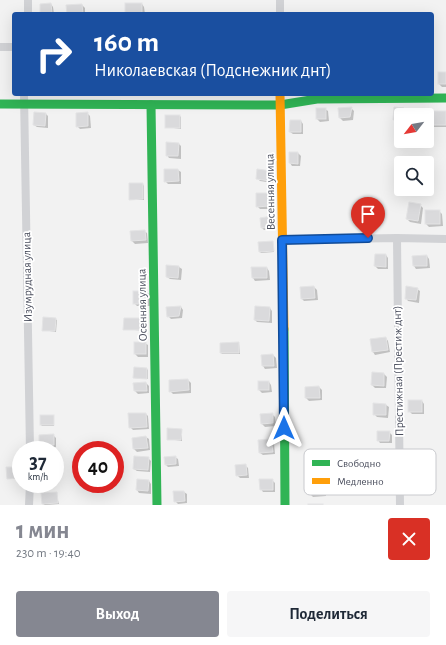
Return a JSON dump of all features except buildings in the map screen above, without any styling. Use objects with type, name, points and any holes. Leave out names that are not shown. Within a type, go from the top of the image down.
[{"type":"street","points":[[28,0],[28,12]]},
{"type":"street","points":[[280,0],[280,12]]},
{"type":"street","points":[[0,47],[12,47]]},
{"type":"street","name":"Весенняя улица","points":[[280,96],[285,505]]},
{"type":"street","points":[[0,104],[24,99],[151,105],[280,105],[316,99],[446,98]]},
{"type":"street","name":"Изумрудная улица","points":[[24,99],[30,441]]},
{"type":"street","name":"Осенняя улица","points":[[151,105],[157,505]]},
{"type":"street","points":[[282,240],[397,238],[446,239]]},
{"type":"street","name":"Престижная (Престиж днт)","points":[[397,238],[399,449]]},
{"type":"street","points":[[29,505],[30,493]]},
{"type":"street","name":"Престижная (Престиж днт)","points":[[400,495],[400,505]]},
{"type":"traffic: fast","points":[[0,104],[280,105],[317,99],[446,98]]},
{"type":"traffic: fast","points":[[151,105],[157,505]]},
{"type":"traffic: fast","points":[[284,329],[285,505]]},
{"type":"traffic: slow","points":[[280,96],[284,329]]},
{"type":"route","points":[[284,428],[282,240],[368,238]]}]
